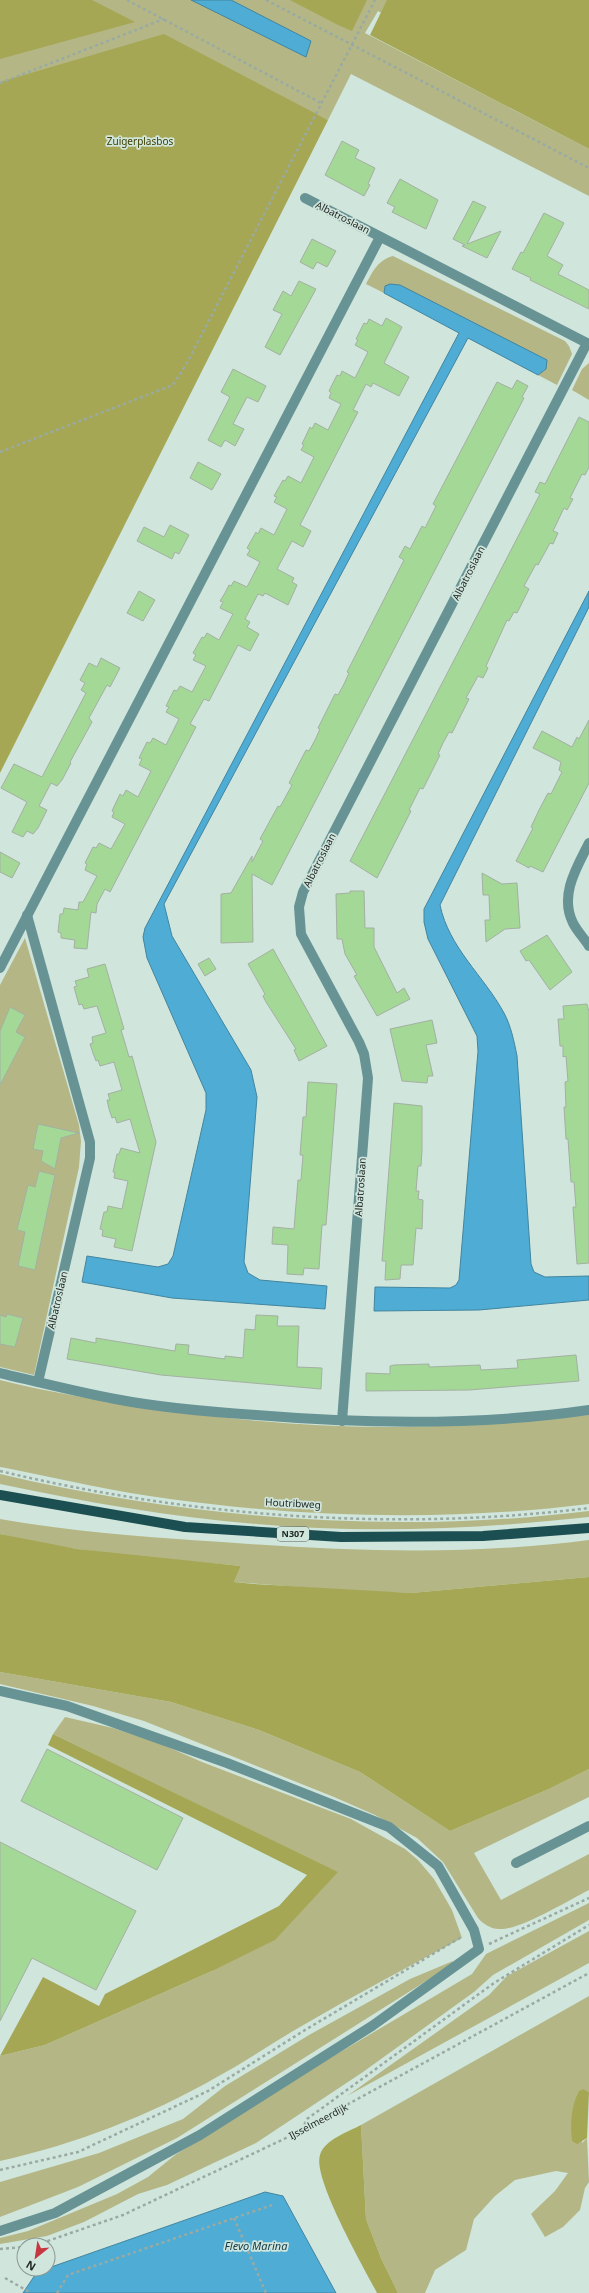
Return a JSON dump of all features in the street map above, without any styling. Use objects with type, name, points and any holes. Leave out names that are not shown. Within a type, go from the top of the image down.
[{"type":"main road","name":"N307","points":[[0,1495],[185,1527],[341,1537],[483,1536],[589,1528]]},
{"type":"street","name":"Albatroslaan","points":[[305,198],[588,344],[306,885],[299,907],[301,934],[359,1042],[364,1054],[368,1078],[342,1421]]},
{"type":"street","name":"Albatroslaan","points":[[0,968],[380,237]]},
{"type":"street","points":[[589,843],[572,876],[568,899],[569,912],[573,923],[589,946]]},
{"type":"street","name":"Albatroslaan","points":[[27,915],[90,1142],[90,1158],[38,1382]]},
{"type":"street","points":[[0,1373],[116,1400],[199,1411],[342,1421],[430,1422],[501,1419],[589,1410]]},
{"type":"street","points":[[0,1691],[67,1706],[227,1763],[389,1827],[438,1866],[474,1930],[479,1949],[372,2026],[200,2135],[55,2213],[0,2231]]},
{"type":"street","points":[[516,1863],[589,1826]]},
{"type":"path","points":[[127,0],[321,103]]},
{"type":"path","points":[[266,0],[589,168]]},
{"type":"path","points":[[0,452],[173,385],[186,363],[375,0]]},
{"type":"path","points":[[0,83],[165,19]]},
{"type":"path","name":"Houtribweg","points":[[0,1471],[162,1502],[265,1514],[352,1518],[423,1518],[515,1514],[589,1508]]},
{"type":"path","points":[[479,1949],[589,1898]]},
{"type":"path","points":[[302,2130],[307,2119],[487,1987],[589,1925]]},
{"type":"path","points":[[0,2170],[78,2152],[208,2091],[305,2030],[474,1930]]},
{"type":"path","name":"IJsselmeerdijk","points":[[56,2238],[123,2215],[302,2130],[589,1973]]},
{"type":"path","points":[[57,2293],[68,2275],[275,2204]]},
{"type":"path","points":[[234,2218],[266,2293]]},
{"type":"path","points":[[0,2249],[16,2248]]},
{"type":"path","points":[[5,2278],[31,2293]]},
{"type":"green space","name":"Zuigerplasbos","points":[[0,0],[589,0],[589,133],[378,11],[365,33],[589,149],[589,196],[351,74],[328,120],[318,115],[0,760]]},
{"type":"green space","points":[[0,0],[92,0],[135,22],[0,59]]},
{"type":"green space","points":[[290,0],[367,0],[352,31]]},
{"type":"green space","points":[[387,0],[589,0],[589,149],[370,35]]},
{"type":"green space","name":"Zuigerplasbos","points":[[164,34],[328,120],[0,773],[0,82]]},
{"type":"green space","points":[[393,256],[565,341],[572,354],[557,385],[538,375],[546,369],[385,286],[384,293],[366,284],[380,263],[383,260]]},
{"type":"green space","points":[[589,363],[589,400],[572,390],[582,369]]},
{"type":"green space","points":[[25,938],[79,1125],[81,1141],[79,1167],[34,1375],[0,1367],[0,985]]},
{"type":"green space","points":[[0,1380],[59,1393],[158,1409],[227,1418],[296,1424],[366,1427],[435,1426],[589,1415],[589,1504],[485,1513],[432,1515],[380,1515],[274,1510],[149,1496],[0,1467]]},
{"type":"green space","points":[[0,1474],[145,1502],[219,1512],[293,1518],[367,1522],[441,1522],[515,1518],[589,1511],[589,1517],[506,1525],[423,1529],[340,1529],[298,1527],[224,1521],[96,1503],[0,1484]]},
{"type":"green space","points":[[0,1519],[83,1531],[138,1536],[360,1550],[451,1550],[497,1548],[589,1540],[589,1577],[411,1593],[351,1591],[234,1582],[241,1566],[90,1551],[30,1541],[0,1534]]},
{"type":"green space","points":[[0,1534],[77,1549],[241,1566],[234,1582],[254,1584],[411,1593],[589,1577],[589,1769],[549,1789],[450,1831],[360,1772],[259,1730],[171,1702],[0,1672]]},
{"type":"green space","points":[[0,1672],[171,1702],[259,1730],[360,1772],[450,1831],[549,1789],[589,1769],[589,1797],[474,1853],[501,1900],[589,1854],[589,1890],[544,1914],[519,1925],[499,1929],[490,1927],[478,1918],[443,1862],[417,1838],[375,1815],[334,1797],[144,1721],[93,1706],[0,1684]]},
{"type":"green space","points":[[65,1717],[113,1728],[159,1743],[202,1762],[351,1819],[405,1849],[418,1860],[434,1879],[452,1910],[462,1938],[340,2004],[227,2071],[165,2104],[112,2127],[84,2137],[0,2161],[0,2056],[45,2045],[212,1971],[337,1872],[53,1734]]},
{"type":"green space","points":[[53,1734],[338,1872],[275,1940],[212,1971],[45,2045],[0,2056],[43,1977],[99,2006],[105,1994],[279,1906],[307,1875],[48,1745]]},
{"type":"green space","points":[[589,1903],[589,1920],[493,1975],[474,1992],[363,2072],[256,2143],[167,2185],[138,2194],[84,2222],[47,2236],[16,2237],[16,2241],[0,2244],[0,2238],[28,2231],[117,2194],[148,2177],[175,2155],[325,2061],[472,1974],[486,1954]]},
{"type":"green space","points":[[589,1931],[589,1963],[347,2096],[489,1995],[507,1976]]},
{"type":"green space","points":[[453,1961],[450,1966],[177,2138],[78,2187],[0,2217],[0,2182],[99,2153],[183,2119],[225,2086],[309,2035],[410,1979]]},
{"type":"green space","points":[[589,1996],[589,2092],[584,2089],[582,2143],[587,2138],[589,2182],[585,2188],[580,2210],[563,2227],[545,2237],[531,2214],[555,2191],[568,2173],[556,2171],[515,2180],[495,2196],[474,2219],[466,2250],[435,2270],[425,2293],[398,2293],[381,2258],[366,2219],[361,2125]]},
{"type":"green space","points":[[584,2089],[589,2092],[587,2138],[577,2144],[572,2141],[572,2115],[576,2097],[579,2091]]},
{"type":"green space","points":[[361,2125],[366,2219],[381,2258],[398,2293],[377,2293],[331,2202],[320,2167],[320,2155],[326,2145],[337,2137]]},
{"type":"water","points":[[191,0],[231,0],[311,41],[306,57]]},
{"type":"water","points":[[390,284],[400,285],[547,360],[546,369],[538,375],[468,338],[164,904],[172,936],[251,1070],[257,1097],[244,1262],[248,1273],[260,1280],[327,1286],[325,1309],[172,1298],[82,1282],[87,1256],[158,1267],[168,1264],[173,1256],[206,1110],[206,1093],[147,958],[143,937],[145,928],[459,333],[384,293],[385,286]]},
{"type":"water","points":[[589,591],[589,607],[440,905],[451,935],[496,1000],[509,1023],[517,1056],[531,1264],[534,1272],[545,1277],[589,1276],[589,1300],[479,1310],[374,1311],[375,1287],[450,1288],[456,1285],[459,1280],[478,1051],[477,1036],[428,939],[424,922],[424,909]]},
{"type":"water","name":"Flevo Marina","points":[[265,2192],[283,2196],[336,2293],[23,2293],[34,2277],[56,2277],[56,2265]]},
{"type":"building","points":[[342,141],[359,150],[355,158],[375,168],[368,184],[370,185],[364,196],[325,175]]},
{"type":"building","points":[[400,179],[438,200],[426,229],[392,212],[395,207],[387,203]]},
{"type":"building","points":[[473,201],[486,207],[467,244],[501,231],[487,258],[462,246],[465,245],[453,239]]},
{"type":"building","points":[[544,213],[564,223],[547,256],[563,265],[558,274],[589,290],[589,309],[530,280],[531,278],[512,269],[521,252],[523,253]]},
{"type":"building","points":[[312,239],[336,251],[327,267],[317,262],[313,269],[300,262]]},
{"type":"building","points":[[299,281],[316,289],[280,355],[265,347],[282,314],[273,310],[283,291],[291,296]]},
{"type":"building","points":[[386,318],[402,327],[384,363],[409,377],[399,396],[373,383],[371,387],[366,384],[353,410],[358,412],[300,525],[311,531],[303,547],[292,541],[277,569],[294,578],[292,582],[297,585],[288,605],[265,593],[263,596],[258,594],[245,619],[250,622],[247,627],[259,634],[250,651],[238,645],[209,701],[204,699],[190,724],[196,727],[110,892],[105,889],[97,904],[96,913],[91,912],[87,949],[74,948],[75,940],[61,938],[61,933],[58,932],[60,914],[63,914],[64,908],[78,910],[79,902],[83,902],[97,876],[85,870],[87,864],[85,863],[93,847],[96,848],[99,843],[111,849],[125,824],[112,817],[114,812],[112,811],[120,794],[123,796],[126,790],[138,797],[151,771],[139,765],[142,759],[139,758],[147,742],[150,743],[153,738],[166,745],[179,719],[166,712],[169,707],[166,706],[174,690],[177,691],[180,686],[192,692],[206,666],[193,660],[196,655],[193,653],[202,637],[204,638],[207,633],[219,640],[233,614],[220,608],[223,602],[220,601],[229,585],[231,586],[234,581],[247,587],[260,562],[247,555],[250,550],[247,548],[256,532],[258,534],[261,528],[274,535],[287,509],[274,502],[277,497],[274,496],[283,480],[285,481],[288,476],[301,483],[314,457],[301,450],[304,445],[302,444],[310,427],[312,429],[315,423],[328,430],[341,404],[329,398],[331,393],[329,391],[337,375],[340,376],[342,371],[355,378],[368,352],[355,345],[358,340],[356,339],[364,323],[367,324],[369,319],[382,326]]},
{"type":"building","points":[[233,369],[266,386],[258,402],[247,397],[233,424],[244,429],[235,446],[225,440],[221,447],[208,440],[230,397],[221,392]]},
{"type":"building","points":[[517,380],[528,386],[522,397],[524,398],[272,885],[252,874],[253,942],[221,943],[221,894],[231,893],[252,856],[252,862],[263,841],[260,839],[278,806],[280,807],[292,785],[289,783],[306,750],[309,751],[315,740],[320,729],[318,728],[335,694],[338,695],[344,684],[349,673],[347,672],[404,560],[399,557],[405,546],[410,549],[422,526],[425,528],[436,506],[433,504],[497,382],[512,389]]},
{"type":"building","points":[[579,417],[589,422],[589,467],[585,475],[582,474],[570,498],[573,499],[567,510],[564,508],[553,531],[558,533],[553,544],[550,543],[524,586],[529,589],[517,613],[514,612],[509,621],[507,620],[486,666],[488,668],[483,678],[478,676],[466,698],[469,699],[452,733],[449,732],[443,743],[438,754],[440,755],[423,789],[420,788],[409,810],[411,811],[377,878],[350,861],[540,494],[535,492],[540,482],[545,484]]},
{"type":"building","points":[[198,462],[221,474],[212,490],[190,478]]},
{"type":"building","points":[[170,525],[189,535],[179,554],[175,552],[172,559],[137,541],[144,527],[164,537]]},
{"type":"building","points":[[139,591],[155,600],[143,621],[127,613]]},
{"type":"building","points":[[101,658],[120,668],[110,687],[107,685],[89,718],[92,722],[62,780],[57,786],[51,783],[39,806],[47,810],[38,828],[33,834],[27,831],[23,837],[12,832],[27,802],[1,788],[14,764],[42,777],[86,693],[81,690],[85,683],[80,680],[89,663],[97,667]]},
{"type":"building","points":[[589,720],[589,783],[543,872],[530,866],[529,868],[516,861],[533,828],[531,827],[539,810],[548,793],[551,794],[562,772],[559,770],[561,762],[533,748],[542,731],[572,747],[577,737],[579,739]]},
{"type":"building","points":[[0,852],[20,863],[12,878],[0,872]]},
{"type":"building","points":[[482,873],[502,884],[517,883],[520,928],[505,929],[486,942],[485,920],[490,920],[489,895],[483,895]]},
{"type":"building","points":[[350,891],[364,891],[365,928],[374,928],[374,947],[397,993],[404,988],[410,999],[377,1016],[354,976],[357,975],[345,954],[342,939],[337,939],[336,894],[350,893]]},
{"type":"building","points":[[547,935],[572,972],[550,990],[529,960],[526,961],[520,951]]},
{"type":"building","points":[[273,949],[327,1046],[299,1061],[294,1050],[296,1049],[266,1002],[263,996],[265,994],[248,964]]},
{"type":"building","points":[[209,958],[216,969],[205,976],[198,964]]},
{"type":"building","points":[[105,964],[124,1029],[121,1030],[129,1057],[132,1056],[156,1142],[132,1251],[114,1247],[116,1239],[102,1236],[103,1230],[100,1229],[104,1212],[107,1212],[108,1206],[122,1209],[128,1181],[114,1178],[115,1172],[113,1172],[117,1154],[119,1154],[121,1148],[140,1153],[130,1119],[117,1123],[115,1117],[112,1118],[109,1109],[107,1100],[110,1100],[108,1094],[122,1090],[114,1062],[100,1066],[98,1060],[96,1061],[90,1044],[93,1043],[92,1037],[106,1033],[97,1006],[84,1009],[82,1004],[79,1005],[74,987],[77,986],[75,981],[89,977],[87,969]]},
{"type":"building","points":[[587,1004],[589,1012],[589,1263],[577,1264],[573,1207],[576,1207],[574,1182],[571,1182],[564,1107],[566,1107],[565,1082],[568,1081],[566,1056],[563,1057],[563,1046],[560,1046],[558,1019],[564,1019],[563,1006]]},
{"type":"building","points":[[10,1007],[25,1015],[16,1032],[25,1037],[0,1085],[0,1031]]},
{"type":"building","points":[[432,1020],[437,1043],[426,1045],[433,1076],[428,1076],[427,1083],[402,1081],[390,1029]]},
{"type":"building","points":[[308,1082],[337,1084],[326,1225],[322,1225],[319,1269],[304,1268],[303,1275],[287,1274],[288,1245],[272,1244],[273,1227],[294,1229],[298,1180],[301,1180],[303,1155],[300,1155],[303,1117],[306,1117]]},
{"type":"building","points":[[394,1103],[422,1106],[421,1166],[418,1166],[416,1191],[419,1191],[418,1199],[423,1200],[422,1229],[416,1228],[413,1265],[401,1265],[400,1279],[385,1280],[386,1261],[382,1261]]},
{"type":"building","points":[[38,1124],[79,1133],[61,1138],[55,1169],[41,1161],[43,1151],[33,1149]]},
{"type":"building","points":[[39,1171],[55,1175],[35,1270],[18,1266],[25,1232],[17,1230],[28,1185],[35,1187]]},
{"type":"building","points":[[7,1314],[23,1318],[15,1347],[0,1344],[0,1315],[6,1317]]},
{"type":"building","points":[[256,1315],[278,1316],[277,1326],[299,1326],[297,1367],[322,1368],[321,1389],[161,1375],[67,1359],[71,1338],[96,1343],[96,1338],[175,1351],[176,1344],[189,1345],[188,1354],[225,1359],[225,1356],[243,1358],[245,1329],[255,1330]]},
{"type":"building","points":[[576,1355],[579,1381],[469,1390],[366,1391],[366,1373],[390,1374],[390,1366],[394,1365],[429,1364],[429,1367],[480,1365],[481,1370],[518,1368],[517,1360]]},
{"type":"building","points":[[47,1749],[183,1818],[157,1870],[21,1801]]},
{"type":"building","points":[[0,1842],[136,1911],[96,1990],[32,1958],[0,2021]]}]
